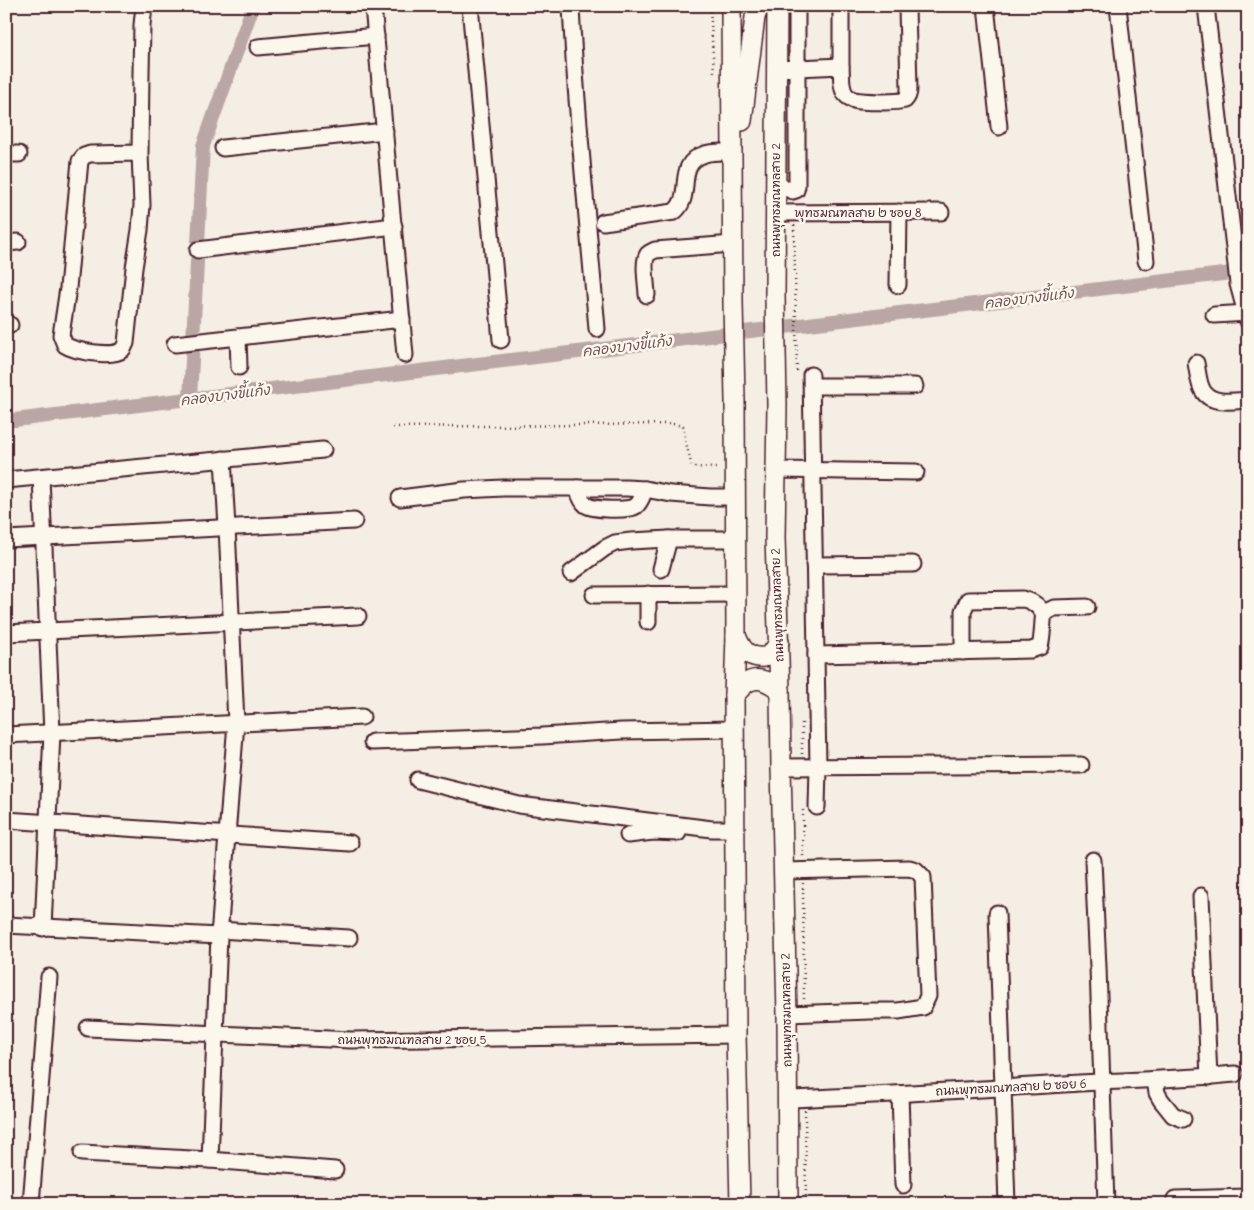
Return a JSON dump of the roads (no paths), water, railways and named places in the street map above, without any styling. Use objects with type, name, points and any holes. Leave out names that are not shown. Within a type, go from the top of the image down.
[{"type":"main road","points":[[731,6],[736,594],[734,695],[736,1035],[740,1204]]},
{"type":"main road","points":[[733,200],[754,17],[759,6]]},
{"type":"main road","name":"ถนนพุทธมณฑลสาย 2","points":[[777,6],[775,538],[787,1014],[788,1204]]},
{"type":"main road","points":[[736,636],[744,650],[752,656],[769,656],[779,642]]},
{"type":"main road","points":[[734,695],[750,680],[772,683],[780,690]]},
{"type":"street","points":[[140,154],[90,154],[84,156],[80,161],[68,288],[61,334],[65,345],[70,348],[111,353],[120,352],[126,343],[142,205],[140,154],[144,6]]},
{"type":"street","points":[[373,6],[405,355]]},
{"type":"street","points":[[470,6],[500,340]]},
{"type":"street","points":[[570,6],[581,159],[597,329]]},
{"type":"street","points":[[775,184],[793,191],[796,190],[797,186],[798,6]]},
{"type":"street","points":[[841,6],[841,66],[843,90],[846,96],[853,100],[900,102],[905,100],[909,88],[907,6]]},
{"type":"street","points":[[986,6],[999,127]]},
{"type":"street","points":[[1118,6],[1146,262]]},
{"type":"street","points":[[1206,6],[1238,284],[1247,316],[1214,315]]},
{"type":"street","points":[[258,47],[376,36]]},
{"type":"street","points":[[776,69],[841,66]]},
{"type":"street","points":[[223,148],[385,131]]},
{"type":"street","points":[[603,222],[674,212],[679,209],[684,199],[686,170],[692,160],[706,153],[732,152]]},
{"type":"street","name":"พุทธมณฑลสาย ๒ ซอย 8","points":[[776,212],[941,212]]},
{"type":"street","points":[[898,285],[899,212]]},
{"type":"street","points":[[198,250],[394,226]]},
{"type":"street","points":[[647,295],[645,262],[646,256],[650,252],[655,250],[733,244]]},
{"type":"street","points":[[175,344],[402,319]]},
{"type":"street","points":[[238,336],[239,367]]},
{"type":"street","points":[[1196,363],[1203,391],[1208,396],[1217,400],[1248,400]]},
{"type":"street","points":[[817,807],[813,471],[806,379],[915,386]]},
{"type":"street","points":[[6,480],[323,450]]},
{"type":"street","points":[[210,1160],[219,933],[236,723],[223,459]]},
{"type":"street","points":[[776,470],[916,472]]},
{"type":"street","points":[[41,477],[52,733],[42,928]]},
{"type":"street","points":[[400,498],[503,488],[645,489],[671,494],[735,497]]},
{"type":"street","points":[[577,488],[582,501],[586,505],[592,508],[611,509],[637,505],[645,489]]},
{"type":"street","points":[[6,539],[354,521]]},
{"type":"street","points":[[661,569],[669,539]]},
{"type":"street","points":[[571,573],[605,548],[615,543],[631,540],[735,539]]},
{"type":"street","points":[[814,566],[913,564]]},
{"type":"street","points":[[648,594],[648,622]]},
{"type":"street","points":[[594,595],[736,594]]},
{"type":"street","points":[[963,652],[962,611],[968,600],[1029,600],[1036,604],[1044,613]]},
{"type":"street","points":[[1044,613],[1054,608],[1087,607]]},
{"type":"street","points":[[816,655],[1031,650],[1040,647],[1044,613]]},
{"type":"street","points":[[6,633],[358,616]]},
{"type":"street","points":[[6,735],[362,718]]},
{"type":"street","points":[[372,742],[551,736],[622,731],[735,729]]},
{"type":"street","points":[[781,767],[1081,765]]},
{"type":"street","points":[[418,780],[519,804],[735,832]]},
{"type":"street","points":[[6,820],[350,842]]},
{"type":"street","points":[[628,835],[653,832],[735,832]]},
{"type":"street","points":[[1092,860],[1098,967],[1106,1204]]},
{"type":"street","points":[[783,871],[909,868],[916,870],[923,877],[928,996],[923,1007],[898,1011],[870,1010],[787,1014]]},
{"type":"street","points":[[1201,896],[1209,1076]]},
{"type":"street","points":[[997,913],[1008,1204]]},
{"type":"street","points":[[6,925],[42,928],[349,938]]},
{"type":"street","points":[[31,1204],[48,977]]},
{"type":"street","name":"ถนนพุทธมณฑลสาย 2 ซอย 5","points":[[88,1028],[351,1040],[736,1035]]},
{"type":"street","name":"ถนนพุทธมณฑลสาย ๒ ซอย 6","points":[[788,1099],[1155,1080],[1235,1074]]},
{"type":"street","points":[[1155,1080],[1157,1093],[1161,1100],[1173,1115],[1183,1118]]},
{"type":"street","points":[[900,1094],[903,1186]]},
{"type":"street","points":[[82,1153],[210,1160],[335,1170]]},
{"type":"street","points":[[1175,1200],[1248,1197]]},
{"type":"waterway","points":[[190,399],[203,146],[253,6]]},
{"type":"waterway","name":"คลองบางขี้แก้ง","points":[[6,421],[1248,271]]}]
